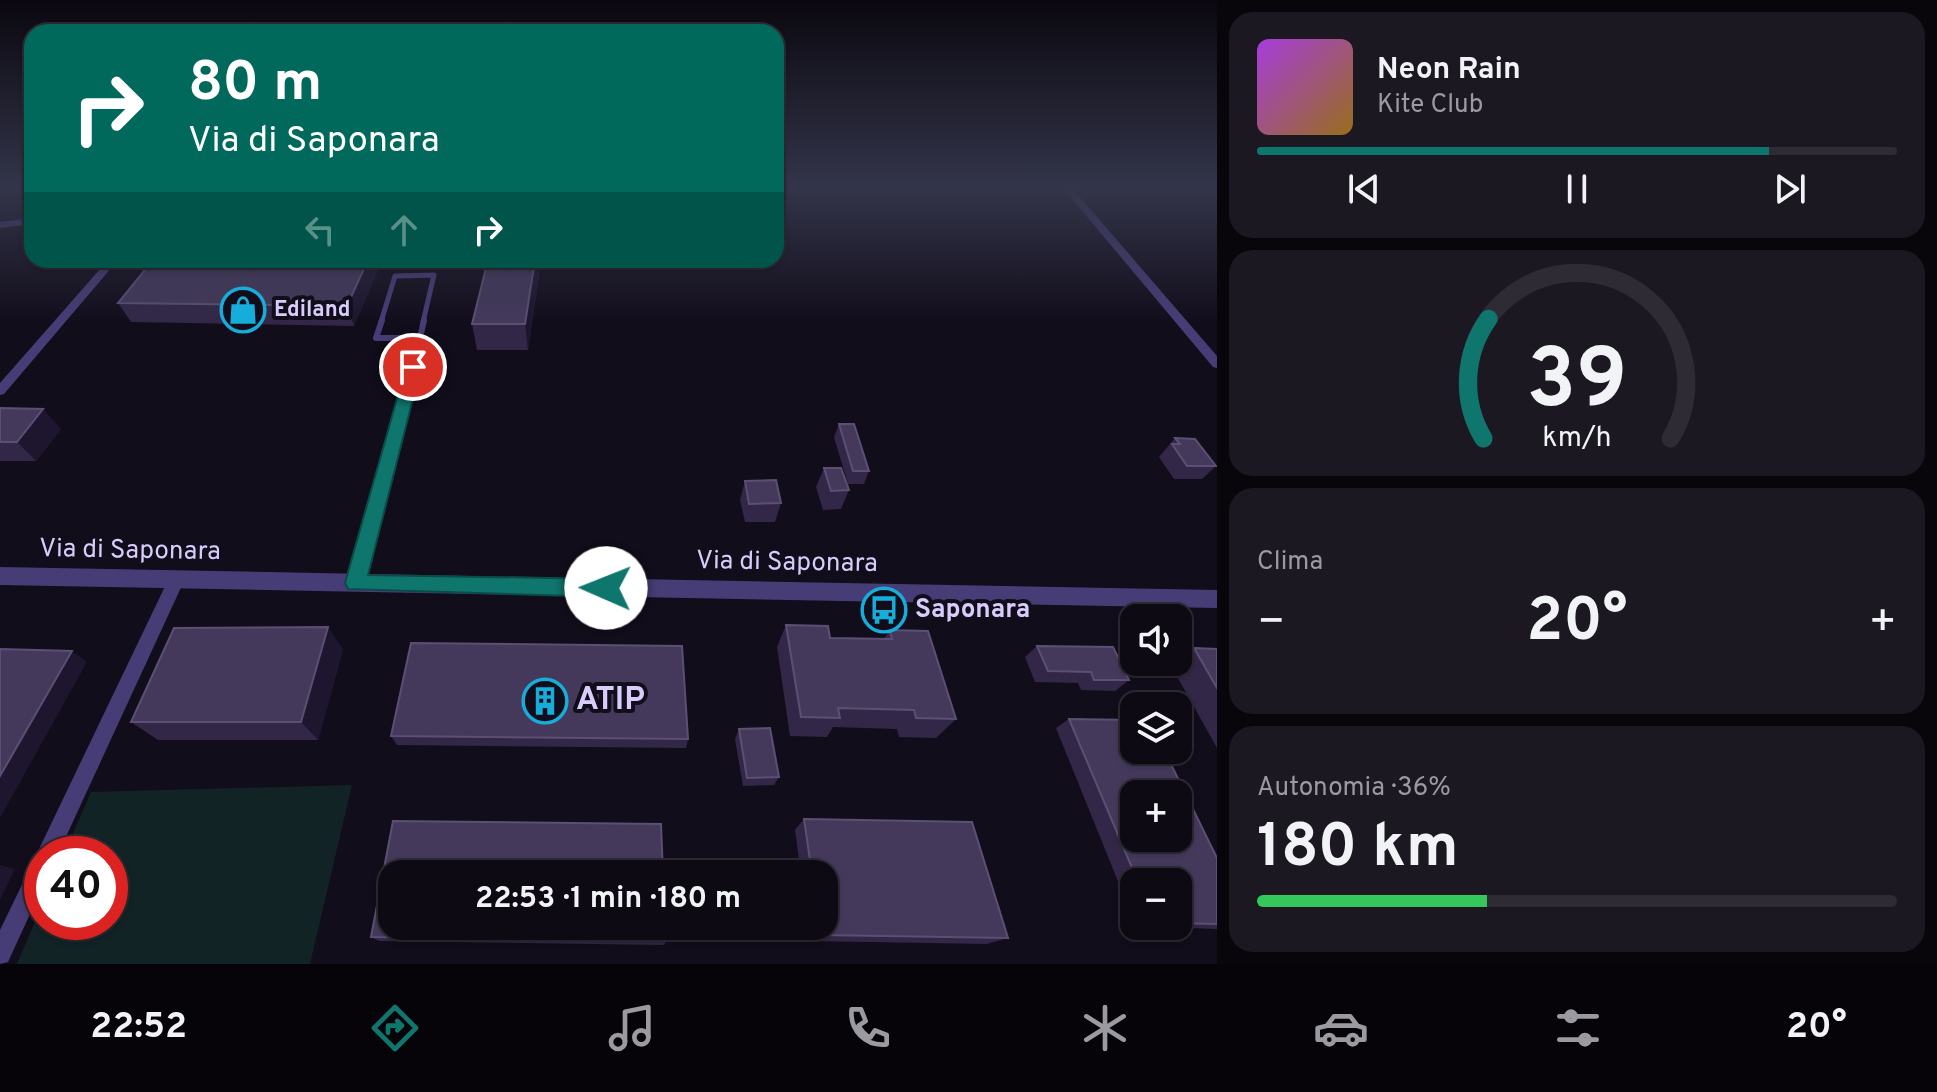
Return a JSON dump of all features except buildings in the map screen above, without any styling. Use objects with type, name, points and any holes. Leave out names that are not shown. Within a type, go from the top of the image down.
[{"type":"street","points":[[1105,233],[1217,364]]},
{"type":"street","points":[[0,391],[106,268]]},
{"type":"street","name":"Via di Saponara","points":[[0,576],[1217,599]]},
{"type":"street","points":[[56,836],[176,581]]},
{"type":"street","points":[[0,954],[24,903]]},
{"type":"lane","points":[[355,583],[420,338],[434,275],[395,276],[376,338],[420,338]]},
{"type":"shaded area","points":[[352,785],[310,964],[17,964],[27,940],[128,940],[128,836],[72,836],[91,792]]},
{"type":"place","name":"Ediland","points":[[243,310]]},
{"type":"place","name":"Saponara","points":[[884,610]]},
{"type":"place","name":"ATIP","points":[[545,701]]},
{"type":"route","points":[[413,367],[355,583],[606,588]]}]
